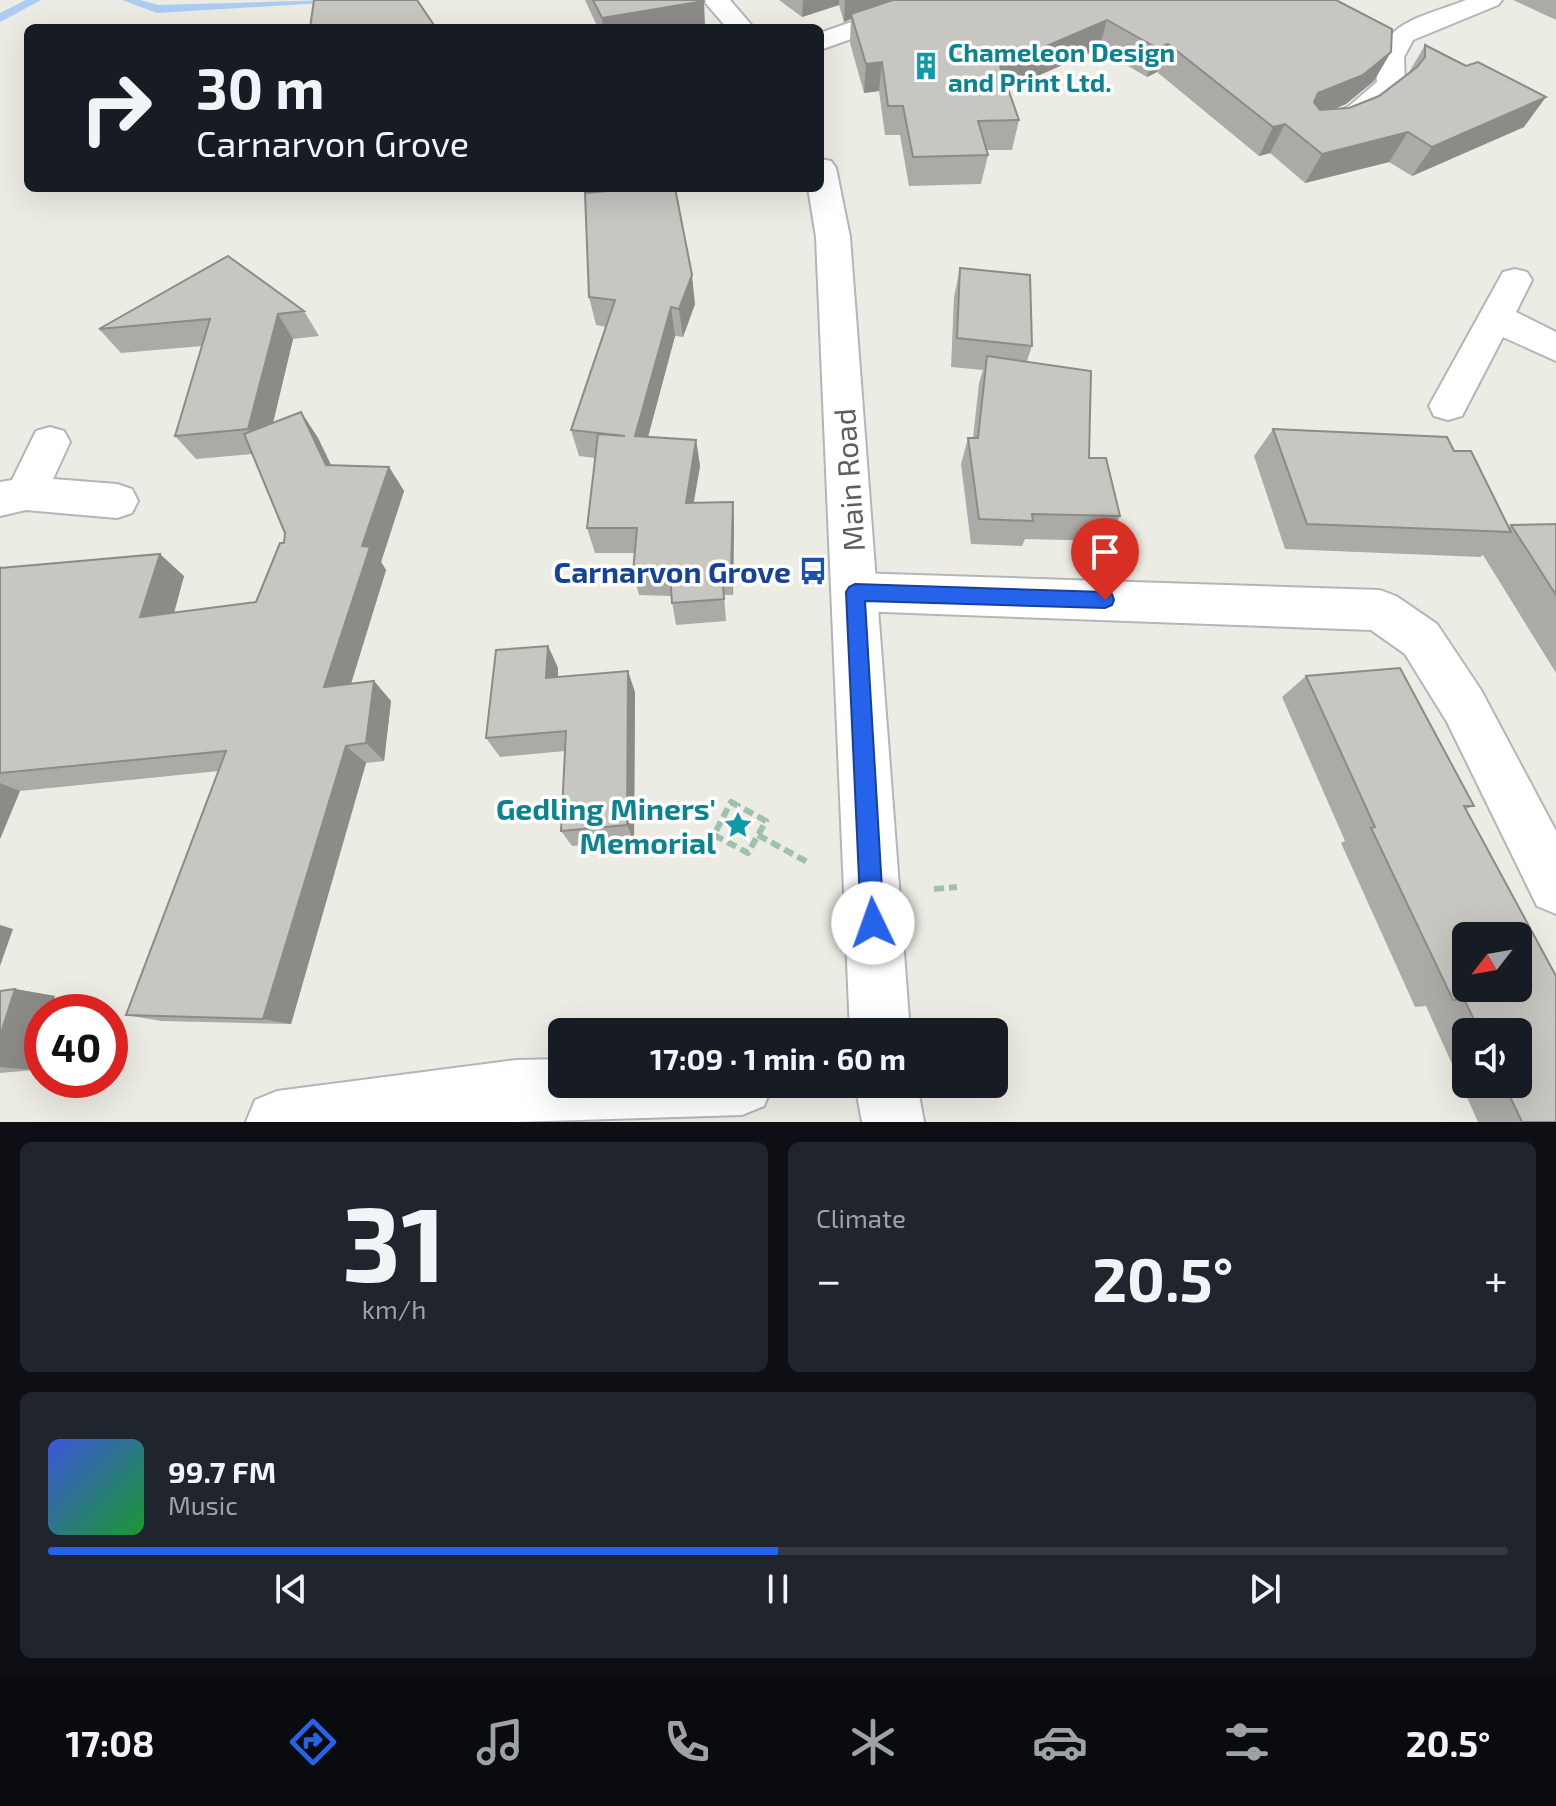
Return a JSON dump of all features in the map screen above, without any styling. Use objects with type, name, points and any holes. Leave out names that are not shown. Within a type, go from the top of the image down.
[{"type":"street","points":[[716,0],[737,24]]},
{"type":"street","points":[[824,41],[938,0]]},
{"type":"street","points":[[1316,130],[1358,113],[1391,84],[1389,64],[1393,44],[1404,34],[1489,0]]},
{"type":"street","name":"Main Road","points":[[824,189],[833,237],[879,1018]]},
{"type":"street","points":[[1448,406],[1515,280]]},
{"type":"street","points":[[1495,317],[1556,348]]},
{"type":"street","points":[[13,496],[50,442]]},
{"type":"street","points":[[13,496],[117,501]]},
{"type":"street","points":[[855,592],[1380,610],[1421,639],[1464,706],[1556,887]]},
{"type":"street","points":[[277,1122],[516,1091],[548,1090]]},
{"type":"street","points":[[889,1098],[893,1122]]},
{"type":"path","points":[[731,802],[766,821],[758,835],[748,853],[714,835],[731,802]]},
{"type":"path","points":[[758,835],[871,896]]},
{"type":"building","points":[[314,0],[417,0],[433,24],[311,24]]},
{"type":"building","points":[[593,0],[703,0],[704,1],[602,18]]},
{"type":"building","points":[[893,0],[1336,0],[1392,29],[1391,52],[1363,75],[1318,93],[1314,102],[1320,110],[1349,108],[1379,96],[1417,67],[1425,57],[1425,45],[1466,66],[1478,62],[1546,97],[1432,147],[1408,132],[1322,154],[1285,124],[1273,127],[1168,44],[1157,48],[1107,20],[1000,66],[1019,120],[978,121],[988,155],[913,157],[903,106],[888,106],[882,62],[866,64],[851,14]]},
{"type":"building","points":[[676,192],[692,275],[679,309],[671,307],[635,436],[696,440],[686,503],[733,502],[731,571],[722,571],[724,599],[672,603],[670,572],[633,572],[637,528],[587,528],[598,434],[625,436],[571,430],[615,300],[589,297],[585,193]]},
{"type":"building","points":[[228,256],[304,311],[278,314],[248,429],[175,436],[210,319],[99,329]]},
{"type":"building","points":[[960,268],[1030,275],[1032,346],[957,338]]},
{"type":"building","points":[[987,356],[1091,371],[1089,458],[1106,458],[1120,516],[1032,514],[1033,521],[979,519],[968,438],[978,438]]},
{"type":"building","points":[[301,412],[326,465],[389,467],[362,546],[370,547],[324,687],[374,681],[366,743],[346,746],[263,1019],[128,1015],[226,751],[0,773],[0,568],[160,554],[140,617],[256,602],[280,543],[284,543],[285,533],[244,434]]},
{"type":"building","points":[[1273,429],[1447,437],[1454,451],[1471,451],[1511,532],[1307,524]]},
{"type":"building","points":[[1556,524],[1556,595],[1511,525]]},
{"type":"building","points":[[548,646],[546,678],[628,671],[627,825],[561,831],[566,731],[486,738],[496,650]]},
{"type":"building","points":[[1400,668],[1474,806],[1464,806],[1527,922],[1452,922],[1452,998],[1371,828],[1375,827],[1306,676]]},
{"type":"building","points":[[1532,932],[1556,976],[1556,1122],[1522,1122],[1511,1098],[1532,1098],[1532,1018],[1473,1018],[1465,1002],[1532,1002]]},
{"type":"building","points":[[15,989],[0,1036],[0,991]]},
{"type":"waterway","points":[[0,18],[35,0]]},
{"type":"waterway","points":[[128,0],[157,9],[323,0]]},
{"type":"place","name":"Chameleon Design and Print Ltd.","points":[[926,66]]},
{"type":"place","name":"Carnarvon Grove","points":[[813,571]]},
{"type":"place","name":"Gedling Miners' Memorial","points":[[738,825]]},
{"type":"route","points":[[873,923],[855,592],[1105,600]]}]
